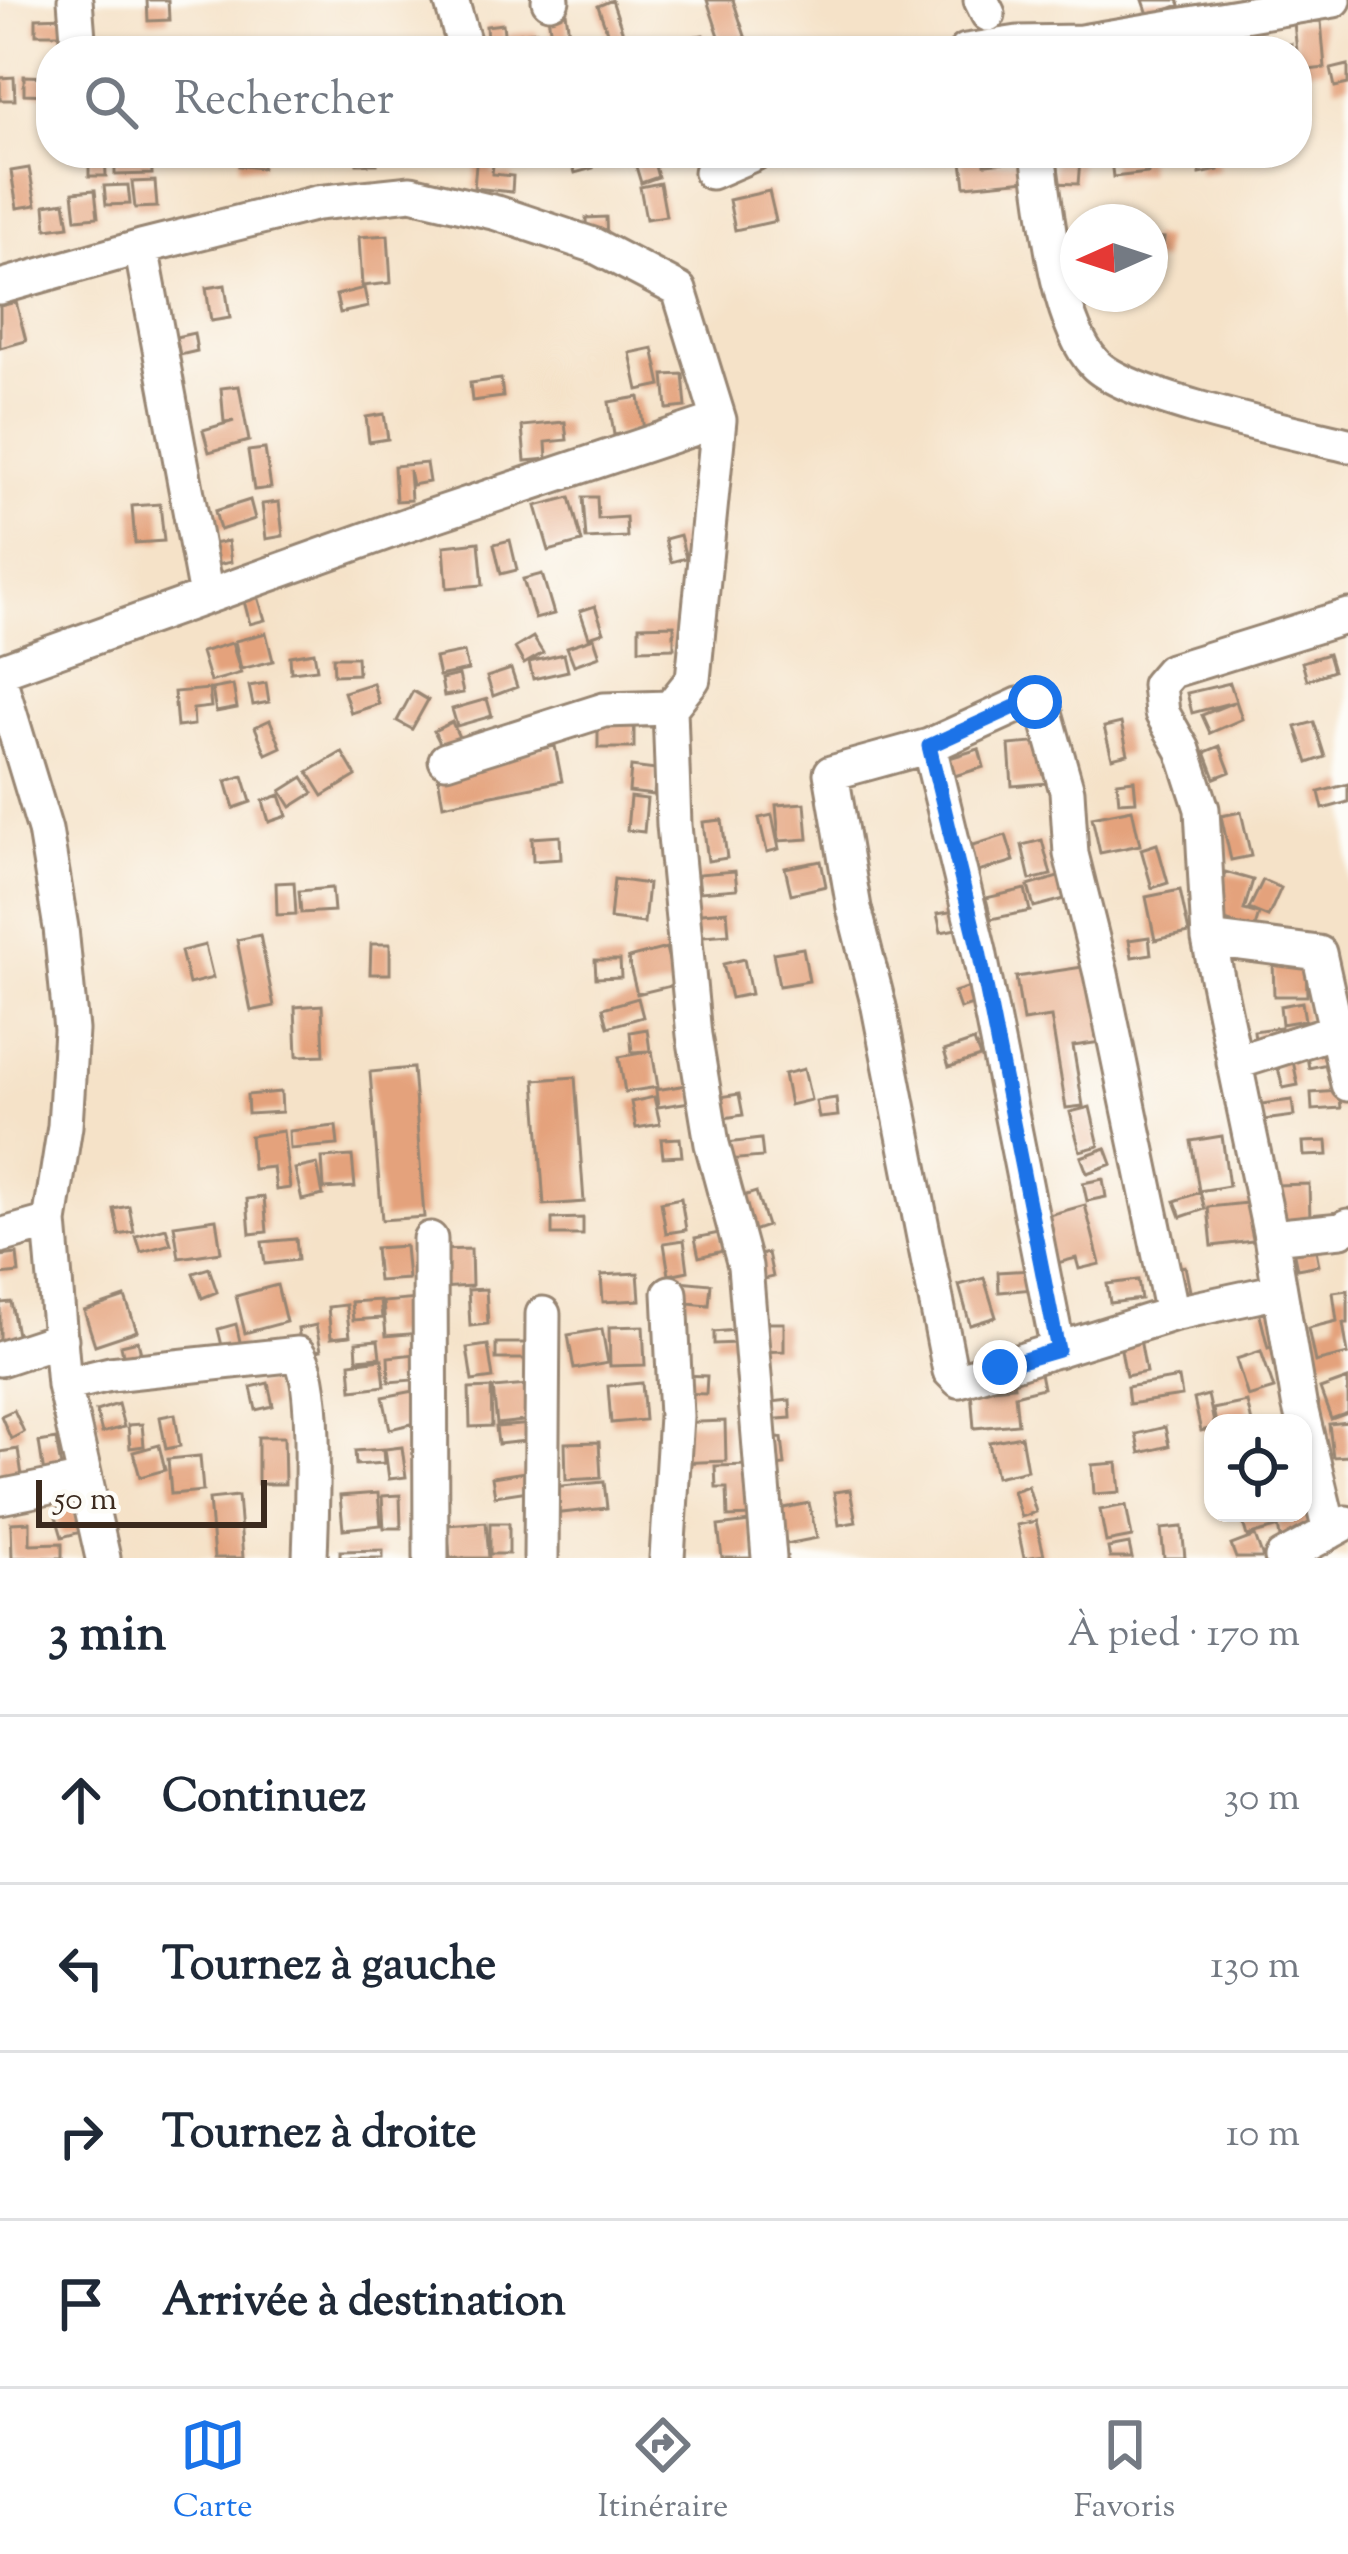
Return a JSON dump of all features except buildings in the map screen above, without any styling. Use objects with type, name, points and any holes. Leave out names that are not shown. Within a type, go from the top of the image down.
[{"type":"street","points":[[75,0],[79,36]]},
{"type":"street","points":[[451,0],[462,36]]},
{"type":"street","points":[[1117,36],[1334,0]]},
{"type":"street","points":[[1346,0],[1348,20]]},
{"type":"street","points":[[710,172],[719,168]]},
{"type":"street","points":[[1040,168],[1052,253],[1075,330],[1096,366],[1133,387],[1248,422],[1348,445]]},
{"type":"street","points":[[0,287],[317,203],[411,193],[497,213],[593,245],[679,290],[719,420],[693,679],[670,708],[674,825],[694,1035],[712,1144],[745,1266],[770,1558]]},
{"type":"street","points":[[141,247],[206,596]]},
{"type":"street","points":[[0,671],[719,420]]},
{"type":"street","points":[[1282,1558],[1339,1527],[1279,1291],[1209,939],[1202,809],[1183,750],[1162,712],[1159,685],[1171,671],[1348,616]]},
{"type":"street","points":[[0,681],[45,830],[67,989],[65,1126],[50,1222],[64,1385],[103,1558]]},
{"type":"street","points":[[1172,1314],[1071,854],[1066,791],[1044,709],[1035,702],[1019,705],[929,746],[831,772],[950,1371],[959,1380],[1172,1314],[1279,1291]]},
{"type":"street","points":[[446,760],[604,710],[670,708]]},
{"type":"street","points":[[929,746],[979,951],[1058,1350]]},
{"type":"street","points":[[1209,939],[1319,953],[1343,1029],[1348,1084]]},
{"type":"street","points":[[1234,1063],[1343,1029]]},
{"type":"street","points":[[0,1236],[50,1222]]},
{"type":"street","points":[[1270,1237],[1348,1226]]},
{"type":"street","points":[[430,1239],[431,1558]]},
{"type":"street","points":[[668,1558],[676,1416],[670,1293]]},
{"type":"street","points":[[541,1558],[543,1314]]},
{"type":"street","points":[[0,1358],[61,1339]]},
{"type":"street","points":[[64,1385],[110,1374],[298,1354],[304,1362],[308,1397],[310,1558]]},
{"type":"street","points":[[0,1497],[85,1480]]},
{"type":"route","points":[[1000,1367],[1058,1350],[979,951],[929,746],[1035,702]]}]
